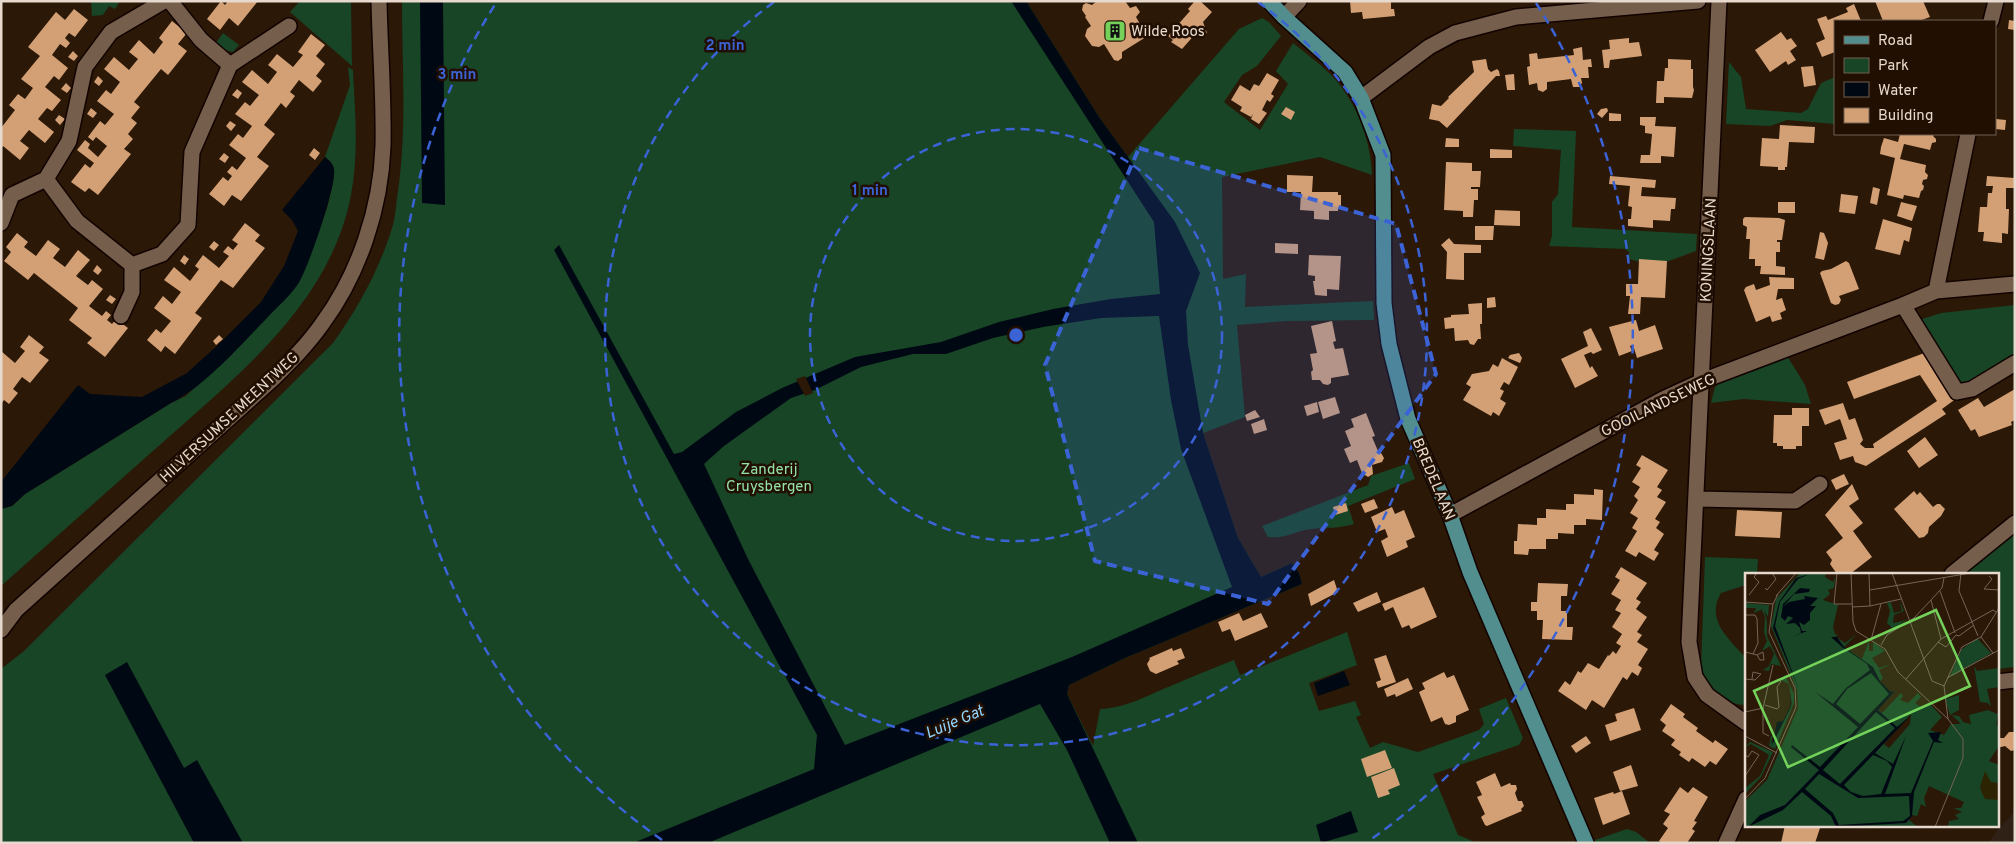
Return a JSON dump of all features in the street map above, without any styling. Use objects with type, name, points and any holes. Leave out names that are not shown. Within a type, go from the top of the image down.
[{"type":"main road","name":"BREDELAAN","points":[[1269,1],[1345,72],[1361,98],[1383,155],[1384,303],[1389,344],[1408,419],[1450,515],[1470,572],[1586,843]]},
{"type":"street","points":[[1,223],[7,194],[46,179],[69,141],[85,67],[111,32],[164,1]]},
{"type":"street","points":[[170,1],[201,40],[230,65]]},
{"type":"street","name":"HILVERSUMSE MEENTWEG","points":[[1,630],[16,610],[274,378],[309,341],[336,302],[355,265],[374,215],[379,180],[383,147],[379,1]]},
{"type":"street","points":[[1284,17],[1299,1]]},
{"type":"street","points":[[1361,98],[1429,47],[1455,33],[1516,17],[1698,1]]},
{"type":"street","name":"KONINGSLAAN","points":[[1719,1],[1689,642],[1695,677],[1707,695],[1745,722]]},
{"type":"street","points":[[1991,20],[1996,1]]},
{"type":"street","points":[[132,265],[162,254],[188,225],[192,152],[230,65],[289,26]]},
{"type":"street","points":[[1936,291],[1968,135]]},
{"type":"street","points":[[46,179],[77,221],[132,265]]},
{"type":"street","points":[[121,316],[132,292],[132,265]]},
{"type":"street","name":"GOOILANDSEWEG","points":[[1450,515],[1664,399],[1702,381],[1936,291],[2015,284]]},
{"type":"street","points":[[1903,305],[1957,392],[1972,389],[2015,363]]},
{"type":"street","points":[[1697,498],[1795,501],[1820,484]]},
{"type":"street","points":[[1953,573],[2015,523]]},
{"type":"street","name":"HILVERSUMSE MEENTWEG","points":[[1,616],[16,610]]},
{"type":"street","points":[[1998,682],[2015,680]]},
{"type":"street","points":[[1726,843],[1745,801]]},
{"type":"highlighted area","points":[[1139,148],[1396,224],[1436,374],[1268,604],[1095,561],[1045,365]]},
{"type":"shaded area","points":[[2015,811],[2015,843],[1989,843],[1995,833]]},
{"type":"green space","points":[[91,1],[120,1],[115,9],[109,6],[103,15],[92,16]]},
{"type":"green space","points":[[300,1],[351,1],[352,66],[290,12]]},
{"type":"green space","name":"Zanderij Cruysbergen","points":[[402,1],[1026,1],[1099,117],[1128,157],[1239,29],[1262,18],[1269,22],[1281,36],[1257,66],[1242,75],[1224,102],[1260,130],[1288,84],[1276,71],[1293,43],[1329,73],[1347,94],[1365,133],[1369,147],[1372,175],[1320,157],[1222,177],[1223,279],[1246,274],[1245,307],[1373,301],[1374,320],[1287,321],[1237,325],[1245,417],[1203,433],[1238,538],[1261,577],[1292,563],[1299,573],[1302,584],[1125,658],[1069,685],[1067,694],[1093,746],[1100,709],[1119,706],[1137,700],[1234,660],[1240,675],[1347,632],[1357,665],[1309,683],[1319,711],[1355,701],[1361,715],[1356,717],[1370,748],[1383,742],[1418,752],[1479,730],[1484,724],[1479,709],[1506,698],[1523,738],[1519,745],[1433,774],[1458,835],[1477,843],[1,843],[1,669],[24,651],[333,343],[352,315],[375,272],[393,225],[401,168],[403,120]]},
{"type":"green space","points":[[223,33],[239,45],[233,52],[213,47]]},
{"type":"green space","points":[[1729,62],[1741,77],[1746,109],[1801,113],[1808,109],[1821,83],[1834,77],[1834,124],[1787,120],[1770,126],[1726,124]]},
{"type":"green space","points":[[348,67],[353,70],[356,132],[355,164],[351,195],[340,235],[322,272],[300,306],[274,338],[246,367],[1,586],[1,509],[12,506],[25,494],[171,403],[186,396],[298,284],[327,208],[333,183],[334,168],[325,157],[350,85]]},
{"type":"green space","points":[[1514,129],[1576,131],[1572,227],[1697,234],[1696,251],[1655,266],[1629,259],[1629,252],[1625,249],[1549,246],[1552,236],[1552,202],[1558,194],[1561,150],[1513,146]]},
{"type":"green space","points":[[2015,305],[2015,357],[1968,386],[1959,383],[1919,320],[1941,313]]},
{"type":"green space","points":[[1786,354],[1805,385],[1811,404],[1744,399],[1711,403],[1715,387],[1723,379]]},
{"type":"green space","points":[[1409,463],[1415,479],[1348,506],[1354,524],[1311,529],[1275,537],[1268,537],[1262,526],[1368,485],[1371,476]]},
{"type":"green space","points":[[2015,532],[2015,667],[1998,669],[1998,573],[1965,573]]},
{"type":"green space","points":[[1705,557],[1758,559],[1757,573],[1745,573],[1745,585],[1721,593],[1716,612],[1717,620],[1726,636],[1745,657],[1745,705],[1731,702],[1718,694],[1707,682],[1701,668]]},
{"type":"green space","points":[[1627,829],[1636,832],[1650,843],[1596,843],[1595,840]]},
{"type":"water","points":[[420,1],[443,1],[445,205],[422,203]]},
{"type":"water","name":"Luije Gat","points":[[1011,1],[1026,1],[1099,117],[1175,222],[1200,273],[1186,311],[1188,345],[1203,433],[1238,538],[1261,577],[1292,563],[1299,573],[1302,584],[1125,658],[1069,685],[1067,694],[1138,843],[1110,843],[1067,750],[1040,704],[708,843],[633,843],[814,769],[817,735],[554,250],[559,245],[674,454],[682,452],[736,412],[782,388],[855,357],[941,342],[999,322],[1053,309],[1111,299],[1160,294],[1154,222]],"holes":[[[1159,316],[1171,400],[1181,449],[1232,587],[1072,657],[845,745],[748,559],[704,464],[724,446],[791,398],[815,390],[861,367],[913,354],[946,354],[993,338],[1043,327],[1101,318]]]},
{"type":"water","points":[[325,157],[331,162],[334,169],[334,178],[327,208],[303,275],[287,297],[222,365],[196,387],[25,494],[12,506],[1,509],[1,482],[78,385],[90,394],[142,397],[187,373],[261,302],[284,266],[298,231],[292,220],[282,210]]},
{"type":"water","points":[[127,662],[184,768],[197,760],[243,843],[194,843],[105,675]]},
{"type":"water","points":[[1344,671],[1350,685],[1318,696],[1314,683]]},
{"type":"water","points":[[1351,811],[1358,832],[1321,843],[1316,825]]},
{"type":"pier","points":[[805,376],[813,393],[805,396],[796,379]]},
{"type":"building","points":[[221,1],[225,5],[228,1],[258,1],[238,26],[229,18],[220,30],[207,19]]},
{"type":"building","name":"Wilde Roos","points":[[1097,1],[1125,1],[1130,8],[1136,6],[1140,12],[1136,17],[1146,37],[1122,52],[1122,58],[1118,61],[1114,60],[1104,44],[1099,47],[1092,46],[1085,36],[1087,29],[1091,26],[1082,10],[1083,5],[1086,3],[1092,5]]},
{"type":"building","points":[[1195,1],[1200,1],[1212,12],[1203,22],[1207,33],[1203,36],[1197,32],[1182,49],[1171,42],[1173,40],[1168,36],[1190,11],[1188,9]]},
{"type":"building","points":[[1350,1],[1391,1],[1391,9],[1394,9],[1395,16],[1363,19],[1362,12],[1351,13]]},
{"type":"building","points":[[1875,1],[1923,1],[1930,17],[1922,20],[1883,20]]},
{"type":"building","points":[[1854,4],[1861,20],[1834,20],[1834,52],[1822,57],[1816,43],[1825,39],[1817,19],[1826,16],[1828,20],[1848,12],[1846,8]]},
{"type":"building","points":[[74,9],[88,20],[75,37],[69,33],[65,38],[70,43],[66,48],[60,44],[52,55],[68,68],[59,80],[54,76],[45,87],[61,100],[52,111],[47,108],[38,119],[54,132],[45,143],[29,130],[20,141],[29,148],[20,160],[3,146],[1,149],[1,128],[15,110],[9,105],[18,94],[25,99],[33,88],[21,79],[40,56],[28,47],[56,12],[65,20]]},
{"type":"building","points":[[2009,20],[2015,21],[2015,30],[2008,29]]},
{"type":"building","points":[[172,21],[187,33],[178,44],[187,51],[168,75],[161,69],[134,102],[140,107],[131,118],[137,123],[128,134],[133,139],[124,149],[131,154],[98,195],[89,188],[85,192],[71,182],[85,164],[90,168],[94,163],[77,150],[85,140],[90,144],[88,148],[98,157],[107,146],[96,137],[93,141],[88,137],[100,121],[105,125],[114,114],[97,101],[106,90],[111,94],[120,82],[104,69],[114,57],[129,70],[138,59],[129,52],[139,40],[154,54],[163,42],[159,38]]},
{"type":"building","points":[[1781,32],[1787,40],[1791,38],[1797,46],[1790,51],[1796,60],[1788,65],[1786,61],[1770,72],[1755,50]]},
{"type":"building","points":[[311,34],[325,45],[316,56],[325,64],[316,76],[322,81],[313,92],[299,80],[290,92],[295,96],[286,108],[281,103],[264,125],[275,134],[257,157],[269,166],[241,201],[232,195],[224,206],[209,194],[223,177],[228,181],[232,176],[227,172],[232,166],[237,170],[246,158],[229,145],[238,134],[243,138],[252,126],[235,114],[245,102],[250,106],[259,95],[242,82],[252,70],[268,84],[277,72],[268,65],[277,54],[293,67],[303,55],[298,52]]},
{"type":"building","points":[[1629,38],[1629,43],[1639,42],[1642,56],[1610,60],[1609,68],[1604,68],[1602,50],[1610,49],[1609,40]]},
{"type":"building","points":[[1582,47],[1583,60],[1591,59],[1592,67],[1588,67],[1589,78],[1581,78],[1582,83],[1579,87],[1573,87],[1571,79],[1547,82],[1547,89],[1543,92],[1538,90],[1537,83],[1529,85],[1527,67],[1530,66],[1529,54],[1537,53],[1538,59],[1574,55],[1573,49]]},
{"type":"building","points":[[73,51],[78,56],[74,61],[68,57]]},
{"type":"building","points":[[1486,59],[1488,69],[1491,72],[1497,69],[1500,76],[1496,76],[1447,128],[1439,121],[1429,119],[1432,104],[1441,106],[1474,72],[1472,61]]},
{"type":"building","points":[[1668,59],[1691,60],[1694,90],[1692,98],[1664,97],[1664,103],[1656,103],[1657,81],[1664,81],[1665,68],[1668,68]]},
{"type":"building","points":[[1813,66],[1816,85],[1804,87],[1801,67]]},
{"type":"building","points":[[1267,73],[1279,80],[1271,94],[1274,96],[1270,102],[1267,100],[1262,110],[1267,113],[1259,124],[1251,119],[1253,114],[1251,117],[1240,111],[1242,107],[1231,100],[1240,85],[1250,91],[1254,84],[1259,86]]},
{"type":"building","points":[[1514,74],[1515,90],[1507,90],[1505,75]]},
{"type":"building","points":[[98,76],[103,81],[99,86],[94,82]]},
{"type":"building","points":[[66,83],[71,88],[67,93],[61,89]]},
{"type":"building","points":[[237,89],[242,93],[238,99],[232,95]]},
{"type":"building","points":[[1286,107],[1295,112],[1291,120],[1281,114]]},
{"type":"building","points":[[91,108],[97,113],[93,118],[87,114]]},
{"type":"building","points":[[1607,108],[1608,111],[1602,118],[1597,114],[1601,109]]},
{"type":"building","points":[[1609,113],[1621,114],[1621,121],[1609,121]]},
{"type":"building","points":[[59,115],[65,119],[60,125],[55,120]]},
{"type":"building","points":[[1640,117],[1656,117],[1655,126],[1676,127],[1674,157],[1661,156],[1661,163],[1640,163],[1641,155],[1650,155],[1652,134],[1645,133],[1645,126],[1640,125]]},
{"type":"building","points":[[1996,119],[2006,120],[2005,130],[1996,129]]},
{"type":"building","points":[[230,121],[236,125],[231,131],[226,126]]},
{"type":"building","points":[[1780,125],[1815,127],[1814,143],[1789,142],[1787,167],[1785,167],[1785,170],[1778,170],[1778,167],[1760,166],[1762,138],[1779,139]]},
{"type":"building","points":[[1900,135],[1934,135],[1936,139],[1936,142],[1932,143],[1930,150],[1904,144],[1900,159],[1926,165],[1925,172],[1928,175],[1927,179],[1923,180],[1922,184],[1924,186],[1919,198],[1904,195],[1903,199],[1887,195],[1895,158],[1880,154],[1881,147],[1884,138],[1898,142]]},
{"type":"building","points":[[1446,138],[1459,139],[1459,147],[1445,147]]},
{"type":"building","points":[[314,148],[320,153],[315,160],[309,155]]},
{"type":"building","points":[[1490,149],[1512,150],[1512,158],[1490,158]]},
{"type":"building","points":[[224,153],[229,157],[225,163],[219,159]]},
{"type":"building","points":[[1446,162],[1472,163],[1472,171],[1481,171],[1480,187],[1471,187],[1471,189],[1478,189],[1478,200],[1474,200],[1473,217],[1463,217],[1463,211],[1444,210]]},
{"type":"building","points":[[1287,175],[1313,176],[1312,192],[1338,192],[1338,195],[1341,195],[1341,209],[1329,211],[1329,220],[1314,219],[1314,211],[1300,210],[1301,192],[1287,192]]},
{"type":"building","points":[[1610,176],[1656,180],[1655,188],[1642,187],[1641,196],[1676,198],[1675,209],[1671,209],[1670,221],[1653,220],[1653,228],[1628,226],[1632,207],[1628,206],[1630,186],[1609,184]]},
{"type":"building","points":[[1987,176],[2015,178],[2015,188],[2006,188],[2006,209],[2009,209],[2008,234],[2002,233],[2002,243],[1983,241],[1984,232],[1978,232],[1980,207],[1987,207],[1988,193],[1992,193],[1993,186],[1986,186]]},
{"type":"building","points":[[1873,187],[1880,189],[1877,205],[1870,203]]},
{"type":"building","points":[[1841,194],[1858,196],[1855,214],[1839,212]]},
{"type":"building","points":[[1778,202],[1795,202],[1795,213],[1778,213]]},
{"type":"building","points":[[1901,202],[1917,206],[1912,221],[1897,216]]},
{"type":"building","points":[[1495,210],[1520,211],[1520,226],[1494,225]]},
{"type":"building","points":[[1745,217],[1779,218],[1785,220],[1782,240],[1777,240],[1777,242],[1780,242],[1780,252],[1776,252],[1776,266],[1785,267],[1785,275],[1760,274],[1761,266],[1755,266],[1755,259],[1749,259],[1750,239],[1746,239],[1747,227],[1743,225]]},
{"type":"building","points":[[1883,219],[1912,228],[1909,242],[1904,240],[1900,255],[1875,249]]},
{"type":"building","points":[[245,223],[260,235],[255,241],[265,248],[233,288],[221,280],[195,313],[202,318],[175,354],[165,346],[161,352],[147,340],[156,329],[161,333],[171,321],[154,308],[163,296],[172,304],[181,292],[164,280],[174,267],[190,281],[199,269],[195,266],[203,255],[219,268],[229,256],[223,252],[228,246],[233,250],[238,244],[232,240]]},
{"type":"building","points":[[1475,226],[1494,226],[1493,240],[1475,240]]},
{"type":"building","points":[[1820,232],[1824,233],[1828,243],[1824,260],[1815,258]]},
{"type":"building","points":[[17,233],[28,242],[24,247],[36,256],[48,240],[60,249],[53,258],[65,267],[78,250],[90,260],[76,276],[88,285],[92,280],[103,289],[89,306],[102,316],[106,311],[111,315],[107,320],[112,324],[116,319],[128,328],[105,357],[87,343],[92,338],[69,320],[78,308],[34,273],[28,280],[4,261],[11,252],[6,247]]},
{"type":"building","points":[[1449,238],[1454,244],[1481,245],[1481,253],[1464,253],[1464,280],[1446,279],[1447,252],[1441,245]]},
{"type":"building","points":[[214,241],[219,245],[214,251],[209,247]]},
{"type":"building","points":[[1275,243],[1298,244],[1298,254],[1275,253]]},
{"type":"building","points":[[184,255],[189,259],[185,265],[180,261]]},
{"type":"building","points":[[1309,255],[1341,256],[1339,290],[1327,289],[1327,296],[1315,295],[1313,281],[1315,281],[1315,276],[1308,275]]},
{"type":"building","points":[[1639,259],[1667,261],[1665,298],[1641,297],[1640,314],[1628,314],[1630,296],[1626,296],[1626,284],[1638,284]]},
{"type":"building","points":[[1846,261],[1849,263],[1859,289],[1839,296],[1841,300],[1839,304],[1835,305],[1831,303],[1820,273]]},
{"type":"building","points":[[97,265],[102,270],[98,275],[93,271]]},
{"type":"building","points":[[1769,277],[1794,278],[1794,289],[1778,289],[1776,300],[1782,298],[1786,310],[1780,313],[1782,319],[1772,322],[1770,316],[1756,322],[1744,290],[1746,287],[1754,284],[1756,290],[1770,285]]},
{"type":"building","points":[[110,295],[116,299],[112,304],[106,300]]},
{"type":"building","points":[[1495,297],[1496,307],[1487,308],[1487,298]]},
{"type":"building","points":[[1482,303],[1481,339],[1478,339],[1474,345],[1470,344],[1468,340],[1455,341],[1454,328],[1445,329],[1444,318],[1451,317],[1451,315],[1469,314],[1468,304]]},
{"type":"building","points":[[1636,320],[1639,331],[1655,325],[1663,349],[1637,358],[1633,345],[1630,346],[1632,351],[1619,356],[1609,327]]},
{"type":"building","points":[[1332,321],[1336,341],[1333,342],[1335,349],[1343,348],[1349,375],[1331,378],[1331,383],[1328,385],[1323,384],[1320,380],[1312,380],[1311,372],[1313,370],[1310,354],[1317,353],[1311,326]]},
{"type":"building","points":[[1591,328],[1602,350],[1584,355],[1590,368],[1592,366],[1598,376],[1575,388],[1561,359],[1588,346],[1583,332]]},
{"type":"building","points":[[29,335],[44,347],[39,353],[49,360],[30,383],[22,377],[13,389],[18,393],[9,404],[4,400],[1,404],[1,351],[15,363],[25,351],[20,347]]},
{"type":"building","points":[[219,335],[223,339],[216,345],[213,341]]},
{"type":"building","points":[[1927,352],[1957,398],[1942,409],[1946,414],[1866,466],[1855,462],[1853,456],[1840,460],[1834,443],[1847,439],[1840,419],[1825,425],[1819,410],[1843,403],[1849,420],[1855,418],[1863,440],[1860,444],[1865,448],[1874,448],[1873,444],[1937,401],[1920,375],[1854,399],[1847,382]]},
{"type":"building","points":[[1519,353],[1522,358],[1520,363],[1508,358],[1510,355]]},
{"type":"building","points":[[1502,358],[1518,367],[1509,385],[1504,382],[1500,389],[1504,391],[1500,399],[1506,403],[1499,416],[1493,412],[1491,416],[1463,400],[1471,387],[1466,384],[1472,374],[1489,371],[1493,364],[1498,367]]},
{"type":"building","points":[[2015,389],[2015,420],[2011,422],[2012,425],[1979,437],[1975,429],[1971,431],[1958,410],[1978,398],[1984,407]]},
{"type":"building","points":[[1335,397],[1340,413],[1323,419],[1318,402]]},
{"type":"building","points":[[1317,402],[1319,412],[1307,416],[1304,406]]},
{"type":"building","points":[[1792,408],[1809,408],[1809,426],[1802,426],[1802,446],[1796,446],[1796,449],[1783,449],[1783,446],[1777,446],[1777,443],[1773,443],[1774,415],[1792,415]]},
{"type":"building","points":[[1255,410],[1260,417],[1247,421],[1245,415]]},
{"type":"building","points":[[1366,413],[1375,436],[1372,437],[1378,451],[1384,458],[1382,462],[1372,465],[1373,474],[1368,477],[1362,473],[1357,460],[1350,463],[1344,449],[1351,446],[1345,431],[1354,427],[1351,419]]},
{"type":"building","points":[[1264,419],[1267,430],[1254,434],[1251,424]]},
{"type":"building","points":[[1925,437],[1938,455],[1919,468],[1907,451]]},
{"type":"building","points":[[1642,455],[1668,470],[1657,487],[1662,490],[1657,497],[1666,502],[1655,519],[1660,522],[1656,528],[1664,534],[1654,550],[1659,553],[1654,561],[1639,552],[1636,557],[1625,551],[1637,531],[1632,528],[1638,518],[1630,513],[1638,500],[1634,496],[1640,487],[1632,482],[1641,468],[1636,465]]},
{"type":"building","points":[[1844,474],[1849,484],[1836,490],[1831,480]]},
{"type":"building","points":[[1852,484],[1859,499],[1849,506],[1863,523],[1853,531],[1872,557],[1851,573],[1836,573],[1830,564],[1832,560],[1826,552],[1843,538],[1825,515]]},
{"type":"building","points":[[1594,489],[1603,490],[1602,520],[1586,519],[1586,525],[1574,525],[1574,534],[1558,533],[1558,539],[1546,539],[1546,549],[1529,549],[1528,555],[1514,554],[1514,541],[1517,541],[1518,524],[1537,525],[1537,518],[1546,518],[1546,509],[1566,510],[1566,504],[1574,504],[1574,494],[1594,495]]},
{"type":"building","points":[[1914,491],[1917,495],[1920,492],[1933,507],[1940,504],[1945,509],[1941,516],[1929,527],[1928,533],[1924,537],[1919,538],[1894,509]]},
{"type":"building","points":[[1374,499],[1378,508],[1365,513],[1361,504]]},
{"type":"building","points":[[1346,503],[1348,511],[1335,515],[1333,507]]},
{"type":"building","points":[[1392,507],[1395,514],[1404,510],[1415,537],[1406,541],[1408,547],[1387,557],[1381,541],[1388,537],[1385,529],[1377,532],[1371,517]]},
{"type":"building","points":[[1737,510],[1782,512],[1780,538],[1735,536]]},
{"type":"building","points":[[1621,567],[1647,583],[1636,599],[1641,602],[1636,609],[1647,617],[1637,632],[1642,635],[1637,642],[1648,649],[1638,665],[1642,668],[1638,676],[1632,672],[1627,680],[1623,677],[1604,708],[1592,700],[1586,710],[1558,691],[1565,681],[1570,685],[1578,671],[1581,673],[1588,663],[1599,669],[1608,655],[1613,651],[1616,654],[1621,646],[1616,643],[1622,634],[1612,627],[1621,613],[1615,610],[1621,600],[1611,594],[1620,580],[1615,577]]},
{"type":"building","points":[[1334,580],[1338,592],[1311,606],[1308,594]]},
{"type":"building","points":[[1538,583],[1568,584],[1567,596],[1561,596],[1561,611],[1567,611],[1567,627],[1573,627],[1572,640],[1542,639],[1543,620],[1537,620],[1537,611],[1531,611],[1531,602],[1537,602]]},
{"type":"building","points":[[1424,587],[1437,617],[1411,629],[1409,625],[1402,628],[1393,607],[1385,611],[1382,604]]},
{"type":"building","points":[[1377,592],[1381,602],[1358,612],[1353,603]]},
{"type":"building","points":[[1239,613],[1243,621],[1261,613],[1268,627],[1235,641],[1230,629],[1222,632],[1218,622]]},
{"type":"building","points":[[1172,648],[1173,651],[1181,648],[1185,658],[1177,661],[1179,664],[1156,674],[1150,671],[1147,664],[1149,658]]},
{"type":"building","points":[[1386,655],[1396,682],[1378,688],[1376,682],[1381,680],[1374,659]]},
{"type":"building","points":[[1444,672],[1447,678],[1454,675],[1469,710],[1456,716],[1456,722],[1449,725],[1445,724],[1442,717],[1431,722],[1419,692],[1425,689],[1422,683]]},
{"type":"building","points":[[1408,678],[1413,689],[1396,697],[1395,694],[1387,697],[1384,689]]},
{"type":"building","points":[[1671,704],[1685,714],[1683,717],[1698,728],[1696,731],[1713,743],[1715,740],[1728,749],[1716,765],[1710,761],[1705,767],[1692,758],[1689,762],[1679,755],[1681,752],[1671,745],[1675,740],[1662,731],[1666,725],[1660,720]]},
{"type":"building","points":[[1634,708],[1641,730],[1610,741],[1605,725],[1617,721],[1615,714]]},
{"type":"building","points":[[2009,732],[2015,732],[2015,750],[2011,751],[2005,746],[1998,748],[1998,738],[2004,738]]},
{"type":"building","points":[[1586,736],[1591,743],[1576,753],[1571,746]]},
{"type":"building","points":[[1385,750],[1392,768],[1367,777],[1361,759]]},
{"type":"building","points":[[1631,765],[1638,786],[1620,791],[1613,772]]},
{"type":"building","points":[[1394,768],[1400,785],[1388,790],[1390,794],[1378,798],[1371,777]]},
{"type":"building","points":[[1495,773],[1501,787],[1510,783],[1511,785],[1516,785],[1515,793],[1518,801],[1522,801],[1524,806],[1521,809],[1522,811],[1487,826],[1481,817],[1485,814],[1477,797],[1482,795],[1476,782]]},
{"type":"building","points":[[1680,787],[1688,793],[1693,787],[1708,797],[1694,821],[1697,822],[1692,829],[1695,831],[1687,843],[1662,843],[1659,841],[1668,828],[1663,824],[1670,814],[1664,811]]},
{"type":"building","points":[[1622,791],[1630,814],[1603,825],[1594,798]]},
{"type":"building","points":[[1785,826],[1815,826],[1820,828],[1815,843],[1781,843]]},
{"type":"place","name":"Wilde Roos","points":[[1115,31]]}]
